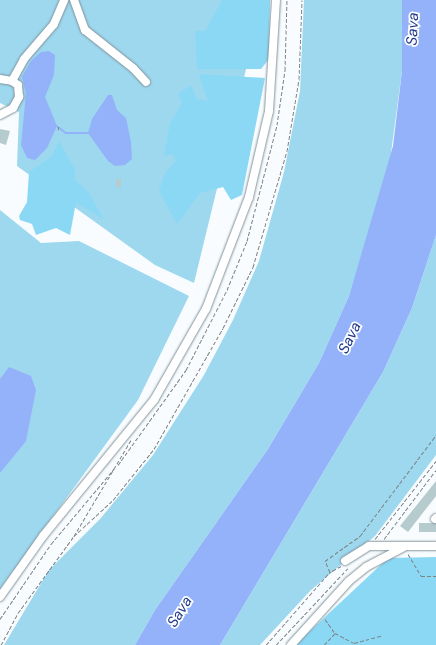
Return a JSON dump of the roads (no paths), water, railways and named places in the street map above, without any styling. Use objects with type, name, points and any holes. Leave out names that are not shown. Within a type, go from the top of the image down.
[{"type":"street","points":[[12,81],[23,62],[54,24],[64,0]]},
{"type":"street","points":[[74,0],[85,30],[133,68],[146,82]]},
{"type":"street","points":[[0,597],[43,536],[154,400],[206,309],[250,197],[269,110],[276,0]]},
{"type":"street","points":[[0,115],[17,103],[23,62]]},
{"type":"street","points":[[0,79],[12,81],[20,90]]},
{"type":"street","points":[[349,562],[369,546],[436,546]]},
{"type":"street","points":[[291,645],[318,613],[366,567],[404,547]]},
{"type":"water","name":"Sava","points":[[402,0],[436,0],[436,235],[412,308],[383,372],[220,645],[135,645],[155,610],[268,449],[319,363],[349,296],[393,146],[402,71]]},
{"type":"water","points":[[49,51],[55,55],[54,75],[45,97],[57,126],[47,148],[35,160],[27,158],[21,145],[26,93],[22,77],[31,61],[41,52]]},
{"type":"water","points":[[108,95],[112,95],[117,110],[126,118],[131,142],[132,159],[125,165],[115,166],[108,161],[88,133],[92,119]]},
{"type":"water","points":[[9,367],[31,376],[36,390],[26,441],[0,473],[0,379]]},
{"type":"waterway","points":[[57,126],[66,133],[88,133]]}]
